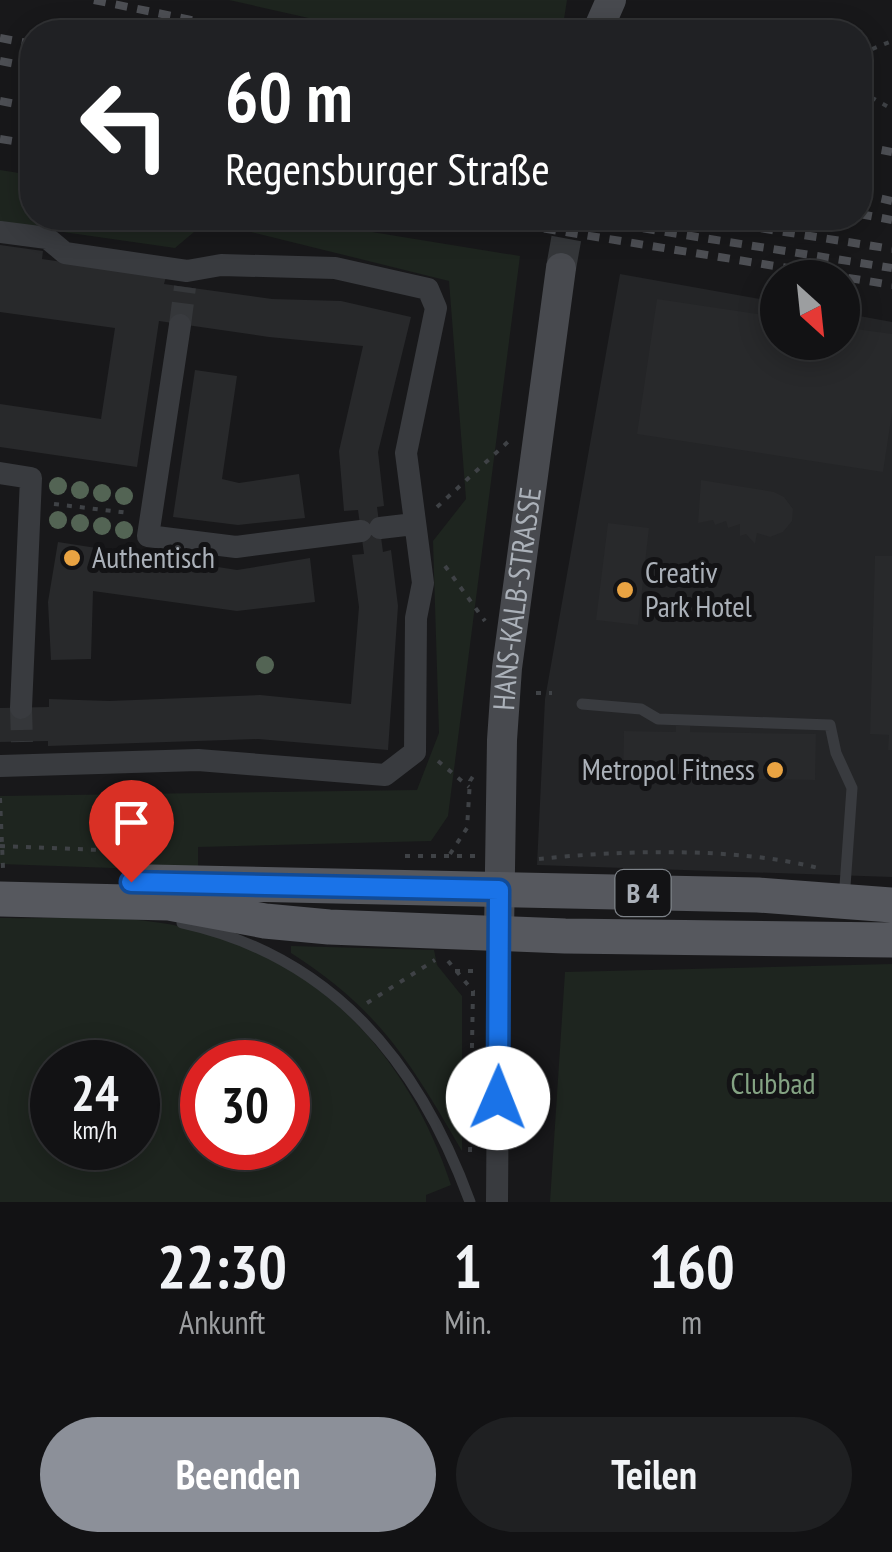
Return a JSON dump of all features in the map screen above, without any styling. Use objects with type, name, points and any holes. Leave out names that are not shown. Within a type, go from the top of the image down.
[{"type":"main road","name":"HANS-KALB-STRASSE","points":[[500,932],[508,668],[561,268]]},
{"type":"main road","name":"B 4","points":[[1,885],[444,888],[499,874],[758,895],[844,888],[892,905]]},
{"type":"main road","name":"B 4","points":[[1,885],[85,901],[179,904],[265,921],[329,927],[892,940]]},
{"type":"street","points":[[0,232],[47,238],[65,252],[186,279],[222,265],[336,268],[428,289],[436,308],[406,453],[423,583],[416,618],[415,752],[384,776],[198,760],[14,757]]},
{"type":"street","points":[[180,324],[148,536],[236,546],[414,524]]},
{"type":"street","points":[[0,472],[30,489],[21,708]]},
{"type":"street","points":[[496,1202],[500,932]]},
{"type":"lane","points":[[582,704],[641,709],[658,720],[830,725],[836,753],[852,788],[844,888],[845,939]]},
{"type":"lane","points":[[85,901],[152,916]]},
{"type":"lane","points":[[169,920],[220,932],[266,950],[310,975],[356,1014],[391,1053],[423,1101],[454,1160],[469,1201]]},
{"type":"path","points":[[445,501],[510,440]]},
{"type":"path","points":[[30,489],[150,515]]},
{"type":"path","points":[[444,565],[485,621]]},
{"type":"path","points":[[536,693],[552,692]]},
{"type":"path","points":[[415,752],[437,760],[470,787]]},
{"type":"path","points":[[0,798],[1,885]]},
{"type":"path","points":[[444,888],[450,855],[499,874],[538,859],[591,853],[782,859],[844,888]]},
{"type":"path","points":[[356,1014],[443,955],[473,990],[469,1201]]},
{"type":"path","points":[[455,971],[477,971]]},
{"type":"shaded area","points":[[620,274],[760,299],[760,360],[860,360],[860,316],[892,322],[892,877],[537,865],[545,699]]},
{"type":"green space","points":[[229,0],[567,0],[564,20],[318,20]]},
{"type":"green space","points":[[0,170],[20,173],[20,226],[0,223]]},
{"type":"green space","points":[[49,230],[196,230],[175,248]]},
{"type":"green space","points":[[243,230],[360,230],[520,256],[448,816],[431,841],[198,847],[198,871],[0,864],[0,796],[417,790],[439,733],[433,541],[466,499],[449,281]]},
{"type":"green space","points":[[0,918],[115,919],[183,927],[232,941],[276,962],[316,988],[352,1019],[383,1055],[433,1138],[451,1185],[426,1195],[426,1202],[0,1202]]},
{"type":"green space","points":[[291,946],[434,950],[437,965],[462,996],[462,1151],[390,1040],[348,995],[291,953]]},
{"type":"green space","name":"Clubbad","points":[[892,964],[892,1202],[550,1202],[565,972]]},
{"type":"building","points":[[0,245],[43,251],[42,259],[166,277],[164,284],[272,299],[341,301],[411,317],[378,452],[384,506],[377,507],[383,552],[391,550],[398,606],[388,750],[258,739],[48,746],[48,741],[0,742],[0,708],[49,707],[49,699],[109,701],[260,695],[351,704],[359,607],[352,555],[364,554],[358,510],[344,511],[339,451],[363,346],[159,321],[137,467],[0,447],[0,404],[101,419],[115,328],[0,312]]},
{"type":"building","points":[[657,299],[760,314],[760,360],[860,360],[860,330],[892,334],[892,413],[883,472],[637,434]]},
{"type":"building","points":[[195,370],[237,376],[222,479],[239,483],[299,474],[305,518],[238,525],[173,517]]},
{"type":"building","points":[[701,480],[774,492],[793,509],[792,521],[783,532],[770,537],[757,533],[755,544],[746,534],[740,536],[740,524],[728,528],[726,521],[715,525],[713,520],[698,523]]},
{"type":"building","points":[[608,523],[649,528],[638,625],[596,620]]},
{"type":"building","points":[[58,542],[237,570],[310,558],[315,602],[237,611],[93,591],[91,659],[51,660],[48,602]]},
{"type":"building","points":[[875,556],[892,556],[892,750],[888,750],[889,735],[870,734]]},
{"type":"building","points":[[676,726],[690,726],[690,732],[816,734],[815,780],[623,777],[624,731],[676,732]]},
{"type":"tunnel","points":[[561,268],[568,230]]},
{"type":"tunnel","points":[[180,325],[185,287]]},
{"type":"tunnel","points":[[21,708],[22,742]]},
{"type":"railway","points":[[94,0],[192,20]]},
{"type":"railway","points":[[0,38],[20,42]]},
{"type":"railway","points":[[0,61],[20,65]]},
{"type":"railway","points":[[0,101],[20,105]]},
{"type":"railway","points":[[0,139],[20,142]]},
{"type":"railway","points":[[872,148],[892,152]]},
{"type":"railway","points":[[872,197],[892,201]]},
{"type":"railway","points":[[872,216],[892,220]]},
{"type":"railway","points":[[553,230],[892,285]]},
{"type":"railway","points":[[653,230],[892,268]]},
{"type":"railway","points":[[772,230],[892,249]]},
{"type":"place","name":"Authentisch","points":[[72,558]]},
{"type":"place","name":"Creativ Park Hotel","points":[[625,590]]},
{"type":"place","name":"Metropol Fitness","points":[[775,770]]},
{"type":"route","points":[[131,882],[499,890],[498,1098]]}]
